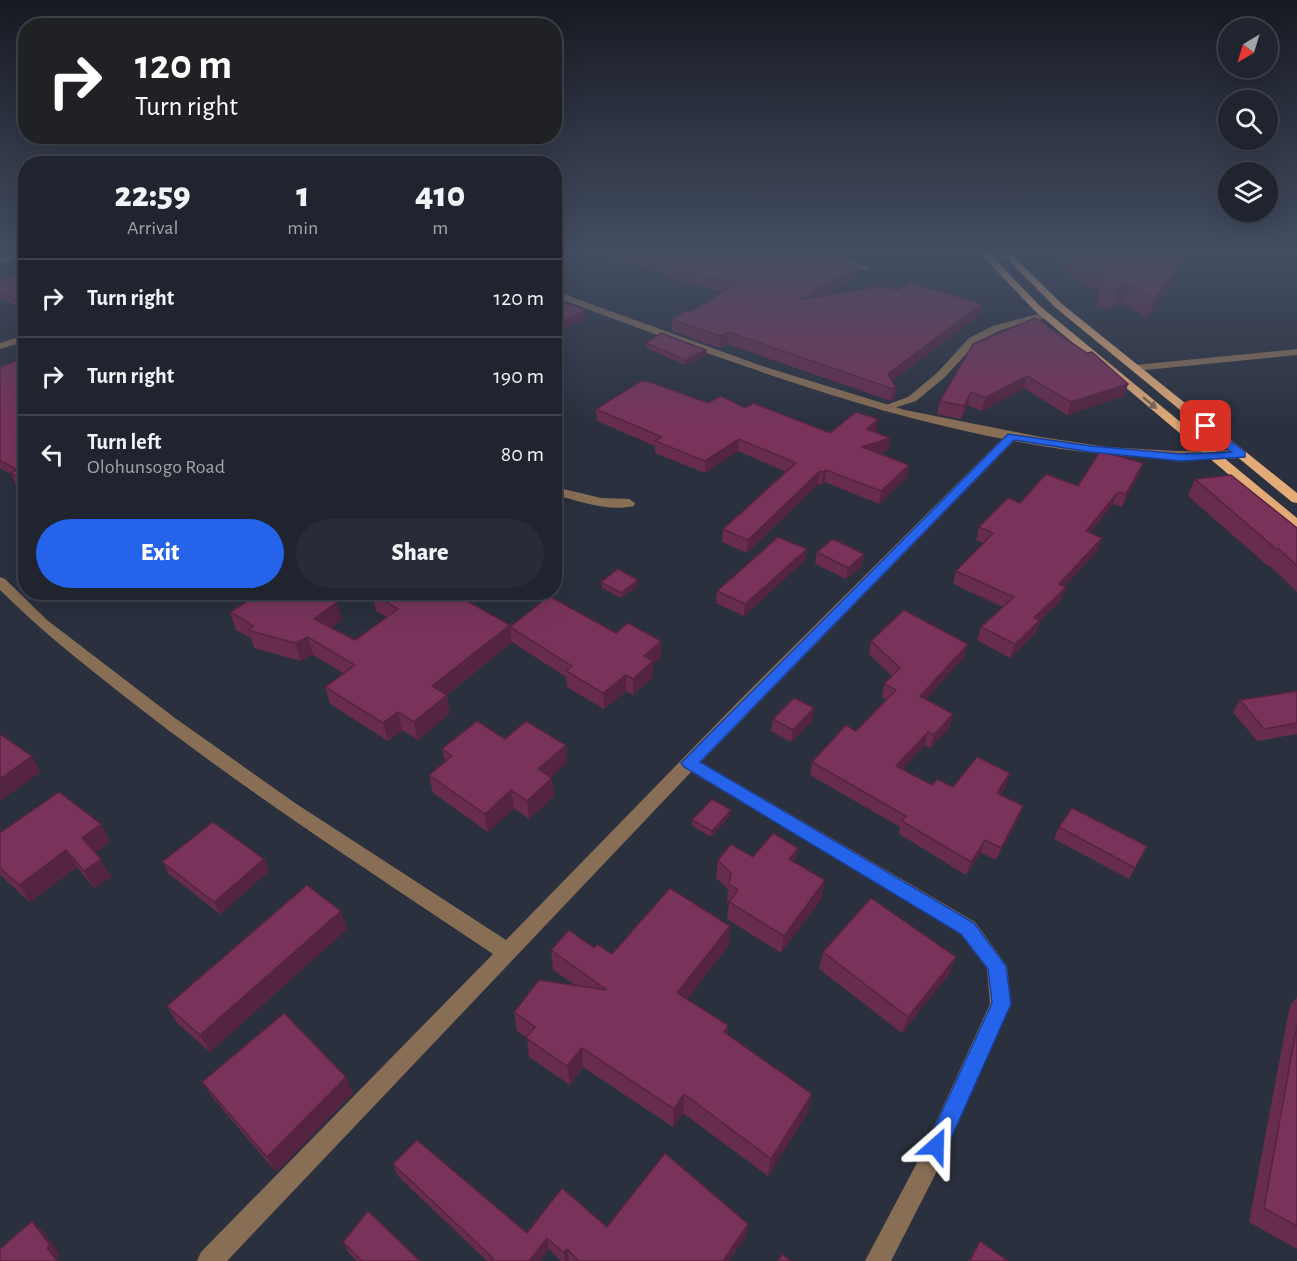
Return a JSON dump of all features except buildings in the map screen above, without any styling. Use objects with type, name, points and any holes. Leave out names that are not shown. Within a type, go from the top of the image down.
[{"type":"main road","points":[[1041,310],[1297,525]]},
{"type":"main road","points":[[1064,310],[1297,499]]},
{"type":"street","points":[[599,310],[811,386],[884,408],[1012,436],[1091,449],[1181,457],[1241,454]]},
{"type":"street","points":[[884,408],[912,399],[941,375],[973,340],[997,328],[1046,315]]},
{"type":"street","points":[[0,346],[18,340]]},
{"type":"street","points":[[1135,369],[1297,352]]},
{"type":"street","points":[[210,1261],[689,763],[1012,436]]},
{"type":"street","points":[[562,493],[618,504],[629,503]]},
{"type":"street","points":[[0,582],[18,600]]},
{"type":"street","points":[[18,600],[42,623],[169,722],[290,808],[507,952]]},
{"type":"street","points":[[689,763],[968,928],[997,966],[1001,1004],[927,1167],[878,1261]]},
{"type":"route","points":[[936,1146],[1001,1004],[997,966],[968,928],[689,763],[1012,436],[1091,449],[1181,457],[1241,454],[1206,426]]}]
